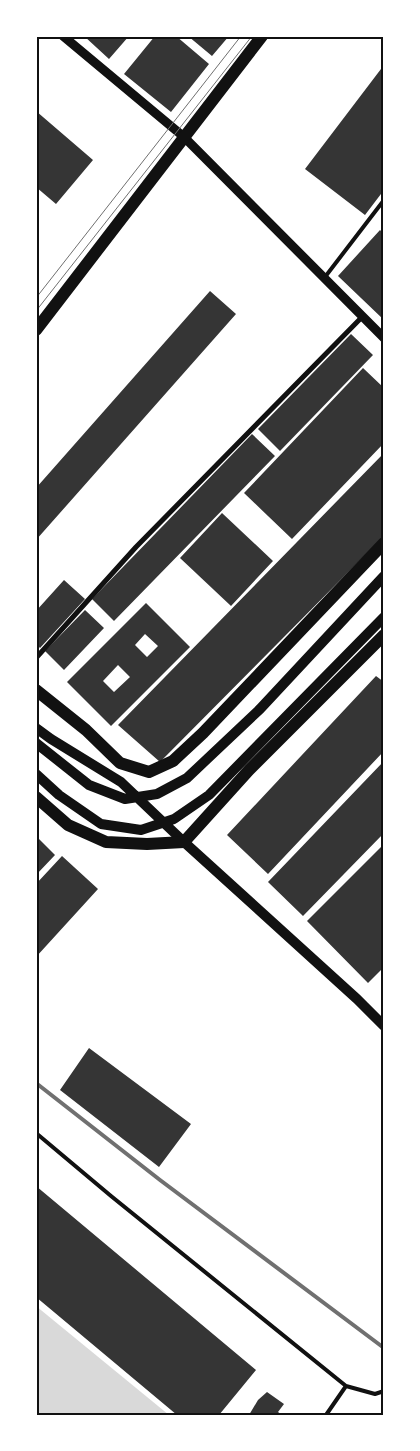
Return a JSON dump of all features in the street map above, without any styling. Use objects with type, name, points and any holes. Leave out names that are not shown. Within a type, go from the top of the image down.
[{"type":"main road","points":[[36,330],[262,36]]},
{"type":"main road","points":[[36,690],[86,730],[120,763],[149,772],[173,761],[203,733],[384,543]]},
{"type":"main road","points":[[36,743],[90,785],[124,798],[157,794],[187,778],[260,709],[384,576]]},
{"type":"main road","points":[[36,774],[59,795],[101,824],[141,830],[174,819],[209,795],[384,617]]},
{"type":"main road","points":[[36,797],[68,825],[106,842],[147,844],[184,842],[249,770],[384,635]]},
{"type":"main road","points":[[36,728],[51,740],[121,782],[384,1026]]},
{"type":"street","points":[[63,36],[184,137],[384,338]]},
{"type":"street","points":[[36,658],[136,547],[363,316]]},
{"type":"lane","points":[[324,279],[384,200]]},
{"type":"lane","points":[[36,1133],[346,1386],[375,1394],[384,1391]]},
{"type":"lane","points":[[326,1415],[346,1386]]},
{"type":"shaded area","points":[[36,1306],[169,1415],[36,1415]]},
{"type":"building","points":[[84,36],[129,36],[109,59]]},
{"type":"building","points":[[155,36],[176,36],[209,64],[171,112],[124,74]]},
{"type":"building","points":[[188,36],[229,36],[212,56]]},
{"type":"building","points":[[384,65],[384,190],[365,215],[305,169]]},
{"type":"building","points":[[36,111],[93,160],[56,204],[36,187]]},
{"type":"building","points":[[380,230],[384,234],[384,320],[338,276]]},
{"type":"building","points":[[210,291],[236,314],[36,540],[36,488]]},
{"type":"building","points":[[351,334],[373,355],[280,451],[258,429]]},
{"type":"building","points":[[363,368],[384,388],[384,443],[292,539],[244,493]]},
{"type":"building","points":[[252,434],[275,456],[114,621],[92,599]]},
{"type":"building","points":[[384,453],[384,536],[160,762],[118,725]]},
{"type":"building","points":[[222,513],[273,561],[231,606],[180,558]]},
{"type":"building","points":[[64,580],[85,599],[40,648],[36,644],[36,611]]},
{"type":"building","points":[[146,603],[190,647],[111,726],[67,682]],"holes":[[[145,634],[158,646],[147,657],[135,645]],[[118,665],[130,677],[114,692],[103,681]]]},
{"type":"building","points":[[85,610],[104,628],[64,670],[45,651]]},
{"type":"building","points":[[376,676],[384,682],[384,751],[268,874],[227,835]]},
{"type":"building","points":[[384,761],[384,833],[303,916],[268,882]]},
{"type":"building","points":[[36,836],[55,855],[36,875]]},
{"type":"building","points":[[384,844],[384,967],[368,983],[307,921]]},
{"type":"building","points":[[62,856],[98,889],[36,957],[36,884]]},
{"type":"building","points":[[89,1048],[191,1124],[159,1167],[60,1090]]},
{"type":"building","points":[[36,1186],[256,1370],[219,1415],[177,1415],[36,1297]]},
{"type":"building","points":[[267,1392],[284,1404],[278,1412],[282,1415],[249,1415],[258,1400]]},
{"type":"tram line","points":[[36,298],[241,36]]},
{"type":"tram line","points":[[36,311],[252,36]]},
{"type":"railway","points":[[36,1083],[160,1180],[384,1348]]}]
